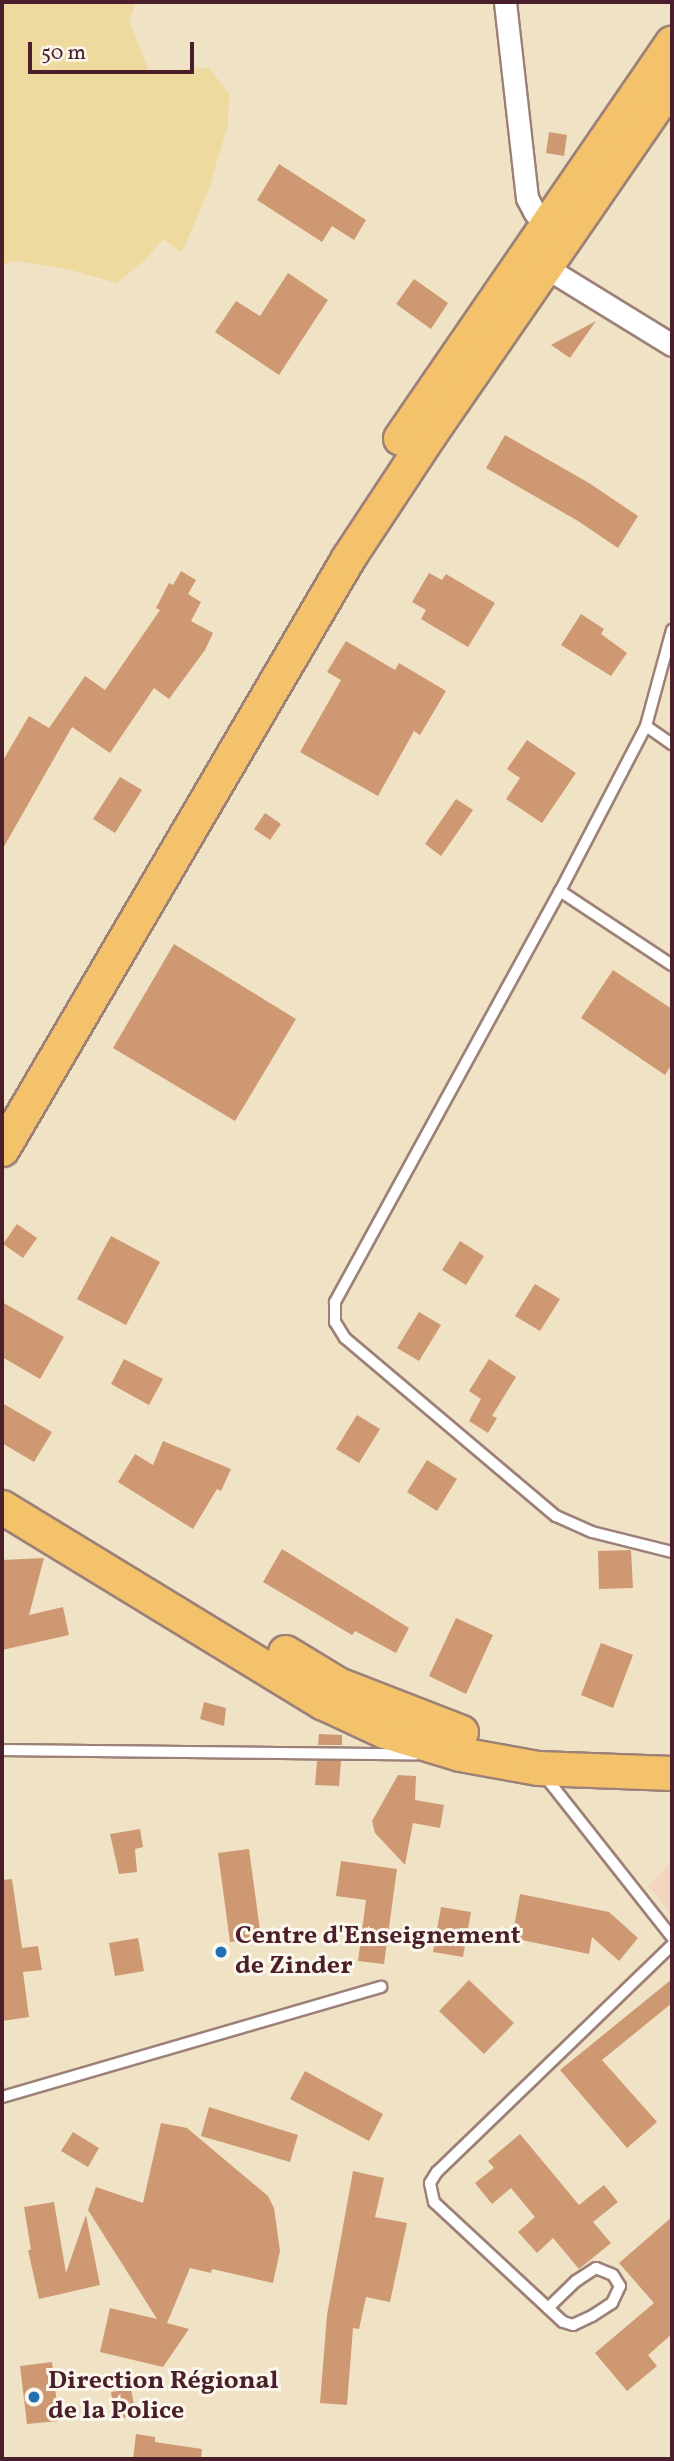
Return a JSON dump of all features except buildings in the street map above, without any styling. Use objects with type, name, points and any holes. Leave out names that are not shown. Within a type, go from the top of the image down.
[{"type":"highway","points":[[2,1106],[257,696],[348,558],[419,429],[556,232],[672,42]]},
{"type":"highway","points":[[556,232],[672,83]]},
{"type":"highway","points":[[2,1149],[257,696]]},
{"type":"highway","points":[[2,1484],[338,1684],[397,1710],[472,1736],[530,1745],[672,1751]]},
{"type":"highway","points":[[2,1507],[322,1702],[384,1731],[460,1755],[672,1773]]},
{"type":"street","points":[[505,2],[527,198],[535,213],[556,232]]},
{"type":"street","points":[[536,261],[672,345]]},
{"type":"lane","points":[[672,630],[646,726],[560,891],[335,1302],[335,1322],[345,1338],[556,1516],[592,1532],[672,1552]]},
{"type":"lane","points":[[646,726],[672,744]]},
{"type":"lane","points":[[560,891],[672,965]]},
{"type":"lane","points":[[2,1750],[460,1755]]},
{"type":"lane","points":[[536,1762],[672,1937]]},
{"type":"lane","points":[[548,2308],[576,2281],[596,2269],[612,2275],[620,2286],[612,2303],[573,2325],[563,2322],[434,2202],[430,2183],[437,2172],[672,1945]]},
{"type":"lane","points":[[2,2097],[381,1987]]},
{"type":"shaded area","points":[[672,1862],[672,1914],[648,1886]]},
{"type":"sand","points":[[2,2],[136,2],[129,22],[149,71],[209,68],[229,94],[228,124],[208,192],[182,252],[163,239],[143,262],[116,283],[67,269],[17,261],[2,264]]},
{"type":"place","name":"Centre d'Enseignement de Zinder","points":[[221,1952]]},
{"type":"place","name":"Direction Régional de la Police","points":[[34,2397]]}]
